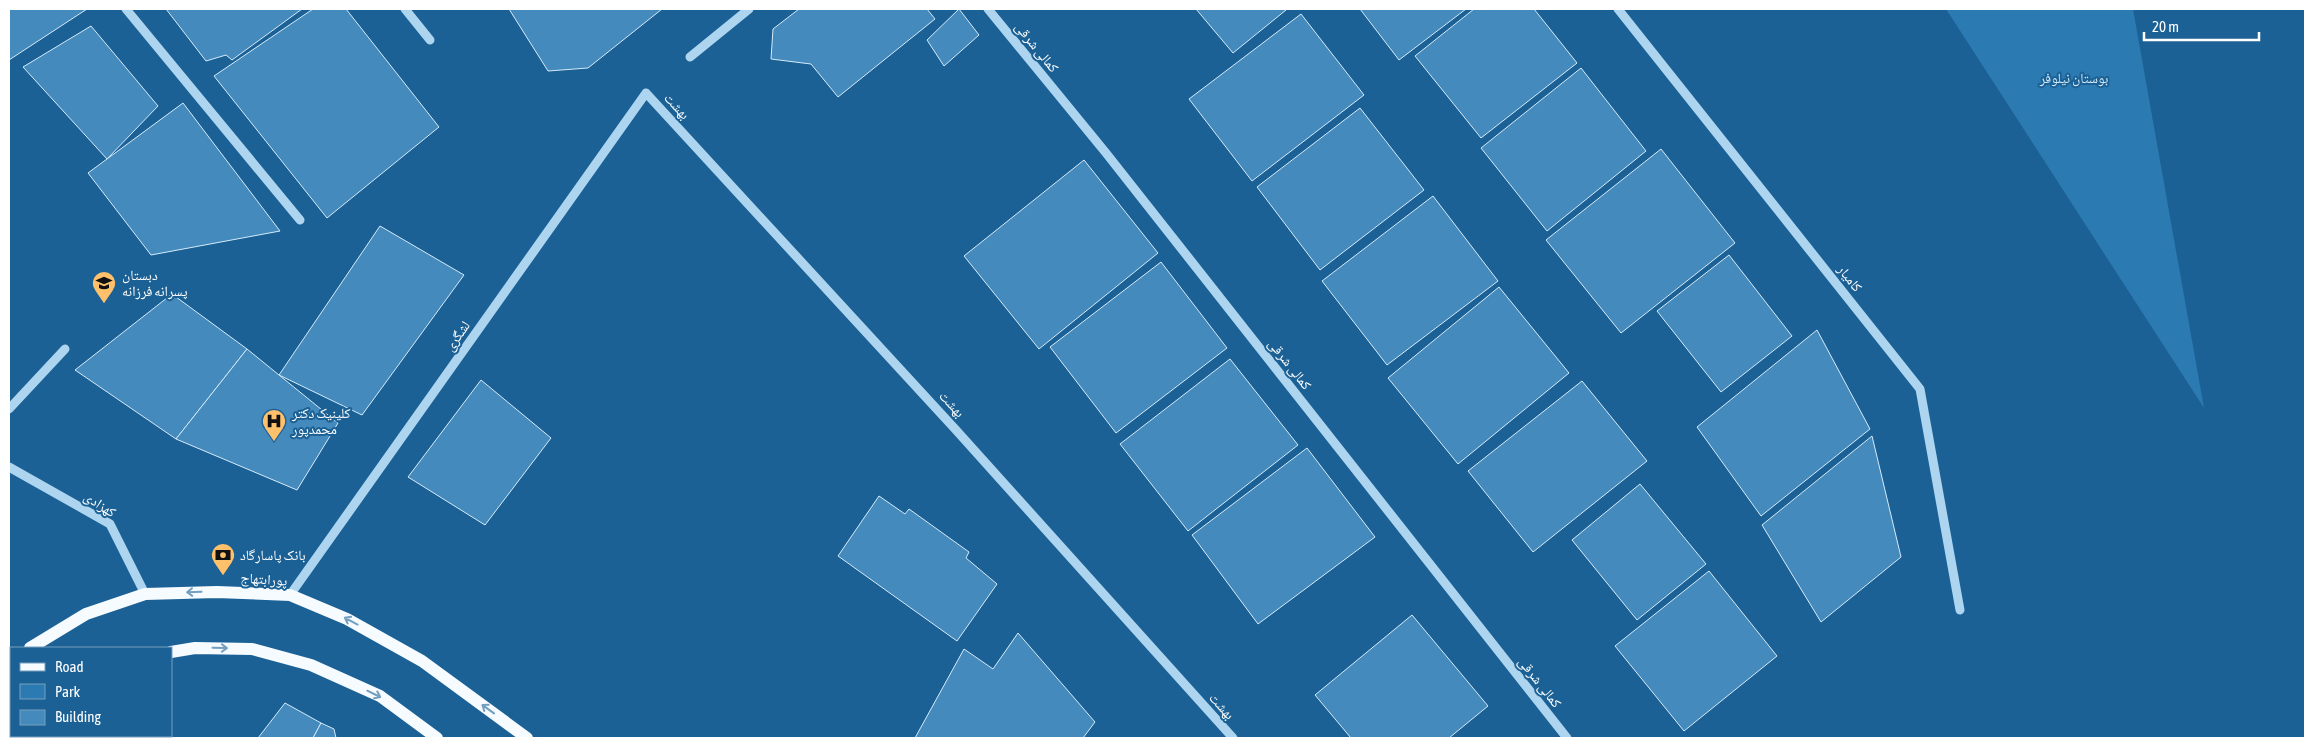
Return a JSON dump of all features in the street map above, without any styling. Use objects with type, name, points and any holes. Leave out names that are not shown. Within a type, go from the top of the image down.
[{"type":"main road","name":"پورابتهاج","points":[[32,647],[86,614],[145,594],[217,592],[290,596],[347,618],[422,661],[527,738]]},
{"type":"main road","points":[[172,652],[196,648],[252,649],[311,665],[380,696],[437,738]]},
{"type":"street","points":[[126,9],[300,220]]},
{"type":"street","points":[[405,9],[430,40]]},
{"type":"street","points":[[690,56],[748,9]]},
{"type":"street","name":"کمالی شرقی","points":[[988,9],[1106,153],[1567,738]]},
{"type":"street","name":"کامیار","points":[[1618,9],[1920,389],[1960,610]]},
{"type":"street","name":"لشگری","points":[[290,596],[646,93]]},
{"type":"street","name":"بهشت","points":[[646,93],[956,430],[1233,738]]},
{"type":"street","points":[[9,409],[65,349]]},
{"type":"street","name":"کهزادی","points":[[9,467],[110,524],[145,594]]},
{"type":"green space","name":"بوستان نیلوفر","points":[[1946,9],[2133,9],[2204,408]]},
{"type":"building","points":[[9,9],[87,9],[9,60]]},
{"type":"building","points":[[166,9],[302,9],[232,60],[226,55],[206,61]]},
{"type":"building","points":[[313,9],[346,9],[439,127],[327,218],[214,76]]},
{"type":"building","points":[[509,9],[662,9],[588,68],[548,71]]},
{"type":"building","points":[[799,9],[927,9],[935,19],[838,97],[811,64],[771,59],[773,29]]},
{"type":"building","points":[[959,9],[979,35],[944,66],[927,40]]},
{"type":"building","points":[[1196,9],[1285,9],[1286,10],[1233,53]]},
{"type":"building","points":[[1360,9],[1466,9],[1399,60]]},
{"type":"building","points":[[1474,9],[1534,9],[1577,63],[1481,138],[1415,56]]},
{"type":"building","points":[[1301,14],[1364,95],[1252,181],[1189,99]]},
{"type":"building","points":[[91,26],[158,106],[107,159],[23,67]]},
{"type":"building","points":[[1581,68],[1646,151],[1547,231],[1481,148]]},
{"type":"building","points":[[183,103],[280,231],[151,255],[88,173]]},
{"type":"building","points":[[1360,108],[1424,190],[1320,270],[1257,187]]},
{"type":"building","points":[[1661,149],[1735,243],[1621,333],[1546,240]]},
{"type":"building","points":[[1084,160],[1158,253],[1039,349],[964,256]]},
{"type":"building","points":[[1433,196],[1498,281],[1387,365],[1322,281]]},
{"type":"building","points":[[380,226],[464,275],[362,415],[279,375]]},
{"type":"building","points":[[1729,255],[1792,336],[1721,392],[1657,311]]},
{"type":"building","points":[[1161,262],[1227,348],[1116,433],[1050,347]]},
{"type":"building","points":[[1499,287],[1569,373],[1458,464],[1388,378]]},
{"type":"building","points":[[172,294],[247,349],[176,439],[75,370]]},
{"type":"building","points":[[1817,330],[1870,429],[1761,516],[1697,427]]},
{"type":"building","points":[[247,349],[338,423],[297,490],[176,439]]},
{"type":"building","points":[[1230,359],[1298,445],[1188,531],[1120,444]]},
{"type":"building","points":[[481,380],[551,438],[485,525],[408,477]]},
{"type":"building","points":[[1582,381],[1647,461],[1533,552],[1468,471]]},
{"type":"building","points":[[1872,436],[1901,557],[1821,622],[1762,525]]},
{"type":"building","points":[[1307,448],[1375,537],[1258,624],[1192,535]]},
{"type":"building","points":[[1640,484],[1706,564],[1637,620],[1572,540]]},
{"type":"building","points":[[879,496],[905,514],[909,509],[969,552],[966,558],[997,584],[957,641],[838,556]]},
{"type":"building","points":[[1709,571],[1777,656],[1684,731],[1615,646]]},
{"type":"building","points":[[1412,615],[1488,706],[1449,738],[1351,738],[1315,695]]},
{"type":"building","points":[[1018,633],[1095,722],[1083,738],[915,738],[964,649],[993,669]]},
{"type":"building","points":[[285,703],[321,723],[313,738],[258,738]]},
{"type":"building","points":[[321,723],[334,729],[336,738],[313,738]]},
{"type":"place","name":"دبستان پسرانه فرزانه","points":[[104,304]]},
{"type":"place","name":"کلینیک دکتر محمدپور","points":[[274,442]]},
{"type":"place","name":"بانک پاسارگاد","points":[[223,576]]}]
